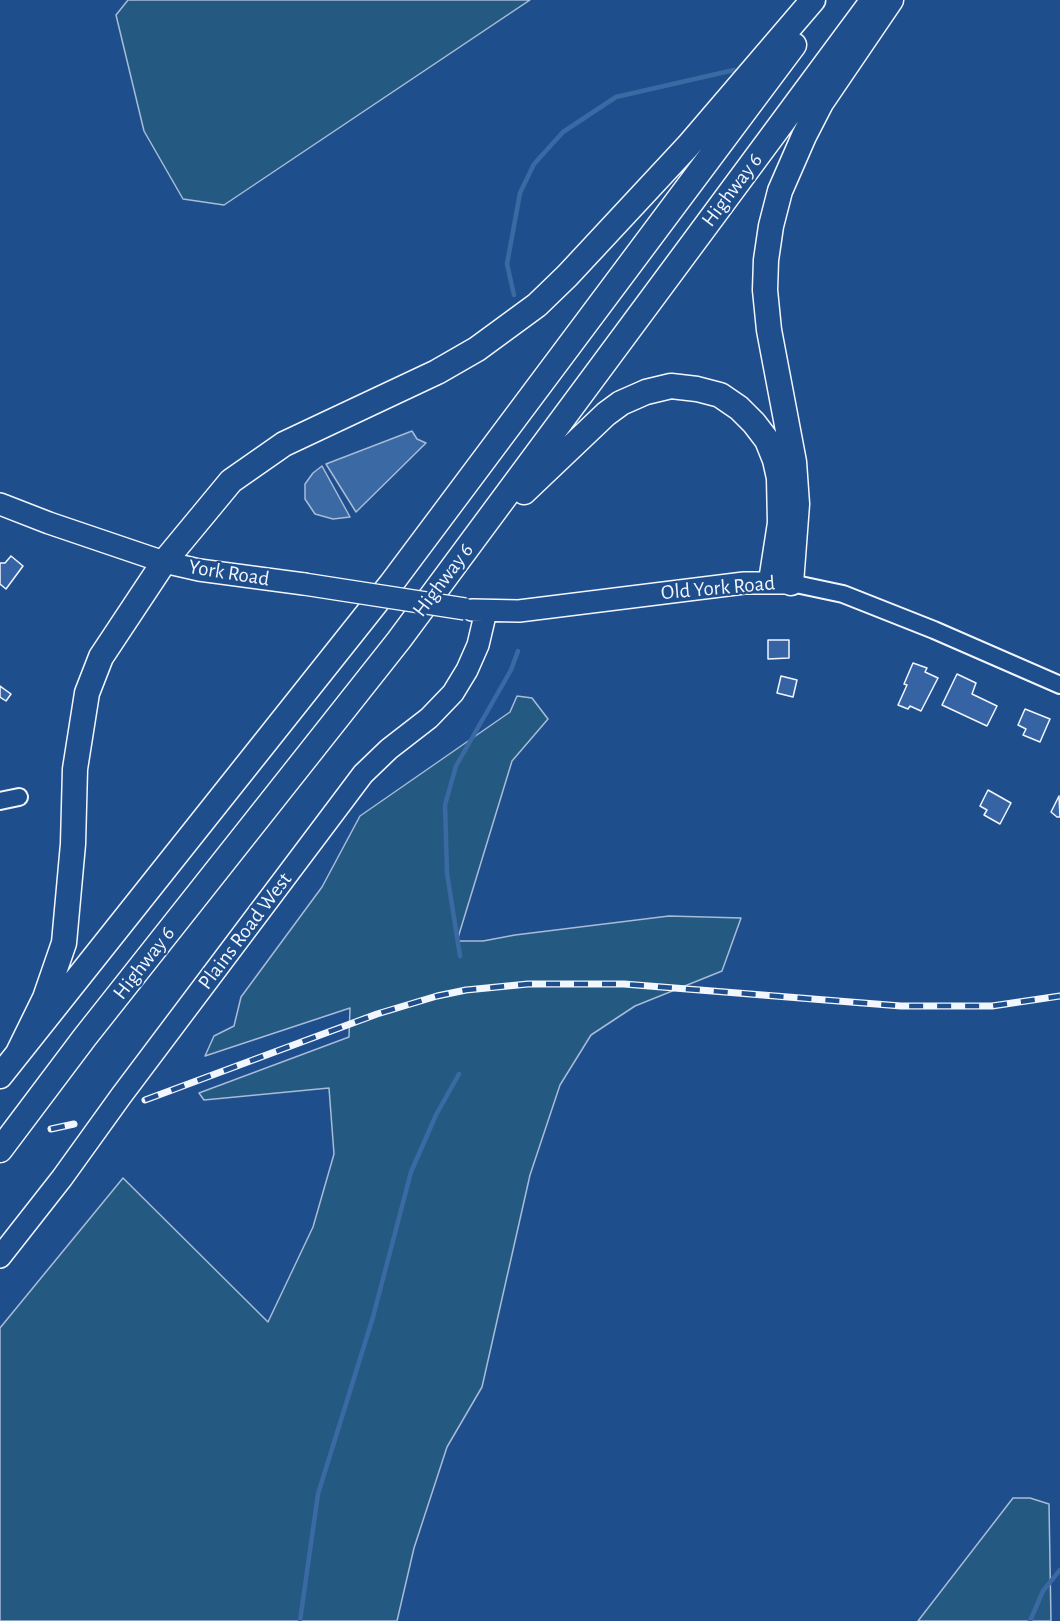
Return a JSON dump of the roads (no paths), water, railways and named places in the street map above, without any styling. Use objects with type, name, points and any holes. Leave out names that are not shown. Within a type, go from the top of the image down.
[{"type":"highway","points":[[18,1053],[45,998],[64,943],[73,844],[75,769],[87,693],[101,657],[164,562],[231,481],[284,444],[437,372],[477,349],[537,305],[688,146],[813,0]]},
{"type":"highway","name":"Highway 6","points":[[0,1076],[391,584],[828,0]]},
{"type":"highway","name":"Highway 6","points":[[0,1150],[85,1037],[399,640],[873,0]]},
{"type":"highway","points":[[781,582],[797,504],[794,462],[769,330],[765,290],[771,225],[780,191],[821,103],[891,0]]},
{"type":"highway","points":[[399,640],[529,486],[568,449],[621,403],[646,392],[671,386],[720,395],[739,408],[767,440],[779,478],[781,582]]},
{"type":"main road","name":"York Road","points":[[0,504],[164,562],[199,570],[475,610]]},
{"type":"main road","name":"Old York Road","points":[[475,610],[519,611],[781,582]]},
{"type":"main road","name":"Plains Road West","points":[[0,1257],[62,1178],[363,774],[388,749],[429,718],[453,693],[478,645],[475,610]]},
{"type":"street","name":"Old York Road","points":[[781,582],[843,594],[934,630],[1060,685]]},
{"type":"street","points":[[0,801],[19,797]]},
{"type":"waterway","points":[[514,295],[507,264],[520,193],[534,164],[563,132],[616,97],[734,70]]},
{"type":"waterway","points":[[460,956],[447,873],[445,805],[456,766],[511,670],[518,651]]},
{"type":"waterway","points":[[300,1621],[318,1494],[373,1317],[411,1172],[436,1115],[459,1074]]},
{"type":"waterway","points":[[1030,1621],[1043,1591],[1060,1570]]},
{"type":"railway","points":[[145,1100],[377,1014],[466,990],[528,984],[624,984],[901,1006],[992,1006],[1060,996]]},
{"type":"railway","points":[[51,1129],[74,1124]]}]
